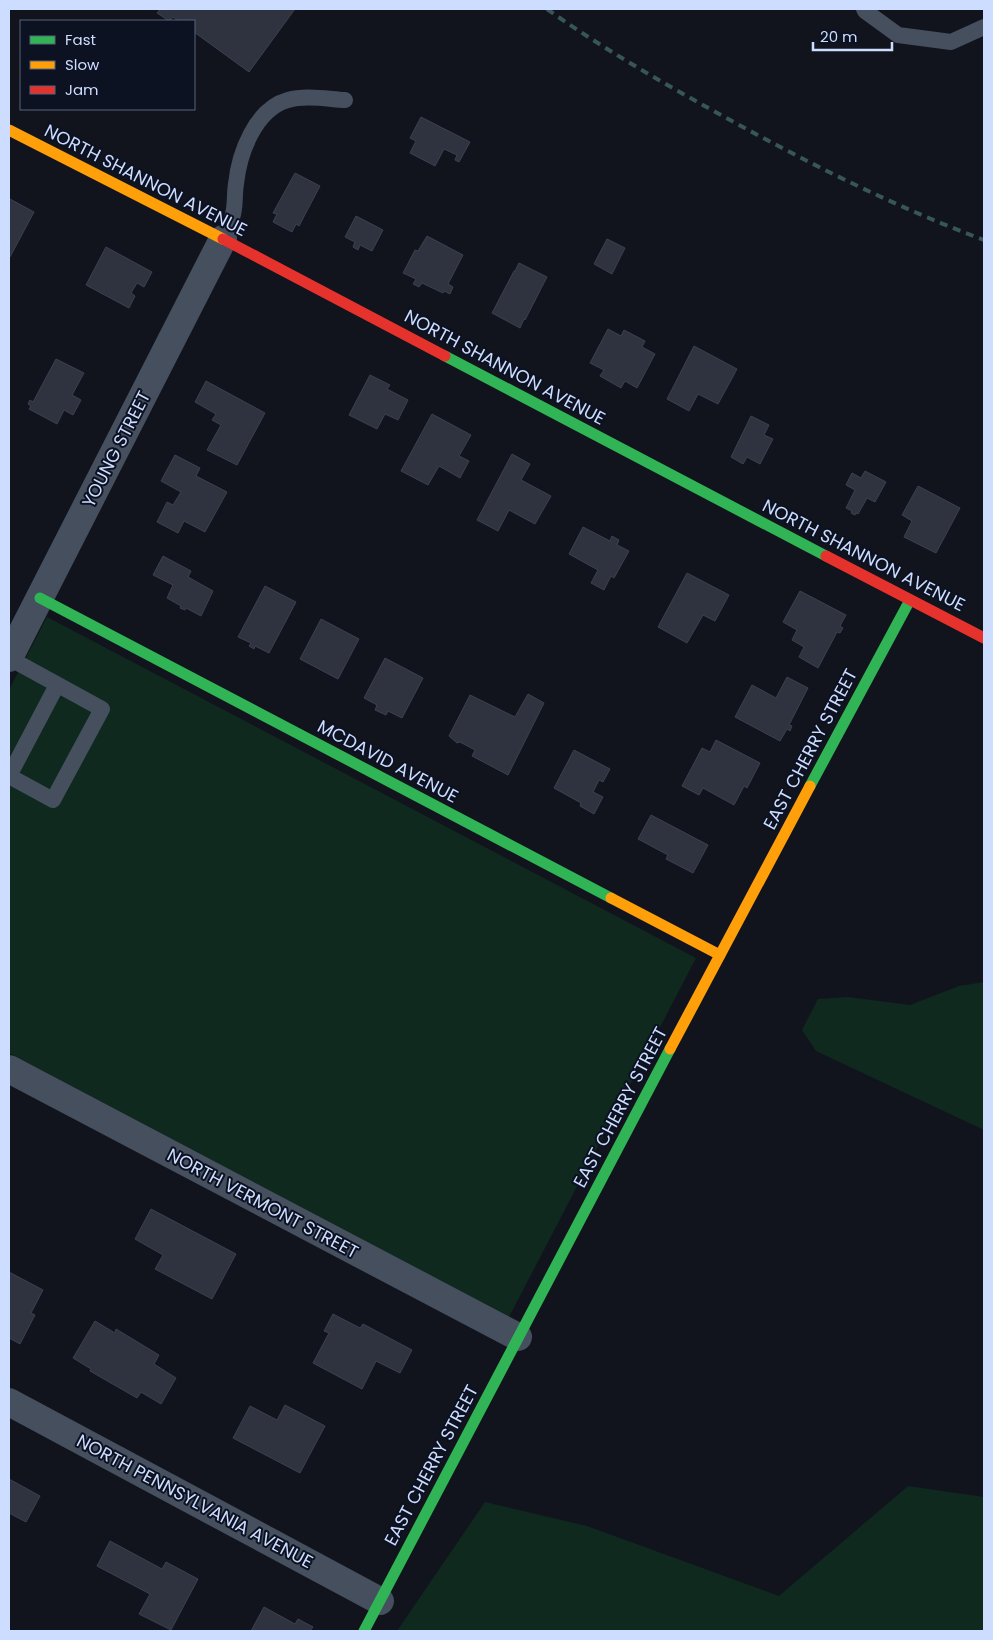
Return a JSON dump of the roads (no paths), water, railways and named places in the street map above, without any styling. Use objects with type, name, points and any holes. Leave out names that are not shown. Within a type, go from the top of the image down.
[{"type":"street","name":"NORTH SHANNON AVENUE","points":[[9,130],[223,239],[984,638]]},
{"type":"street","name":"YOUNG STREET","points":[[9,658],[223,239]]},
{"type":"street","name":"MCDAVID AVENUE","points":[[40,598],[720,955]]},
{"type":"street","name":"EAST CHERRY STREET","points":[[364,1631],[720,955],[910,600]]},
{"type":"street","name":"NORTH VERMONT STREET","points":[[9,1069],[518,1338]]},
{"type":"street","name":"NORTH PENNSYLVANIA AVENUE","points":[[9,1402],[380,1601]]},
{"type":"lane","points":[[864,9],[898,35],[951,42],[984,27]]},
{"type":"lane","points":[[223,239],[233,217],[235,186],[241,156],[249,138],[265,114],[276,105],[288,100],[310,98],[345,100]]},
{"type":"lane","points":[[9,658],[102,709],[53,800],[9,776],[57,685]]},
{"type":"railway","points":[[547,9],[610,51],[785,150],[916,213],[984,240]]}]
